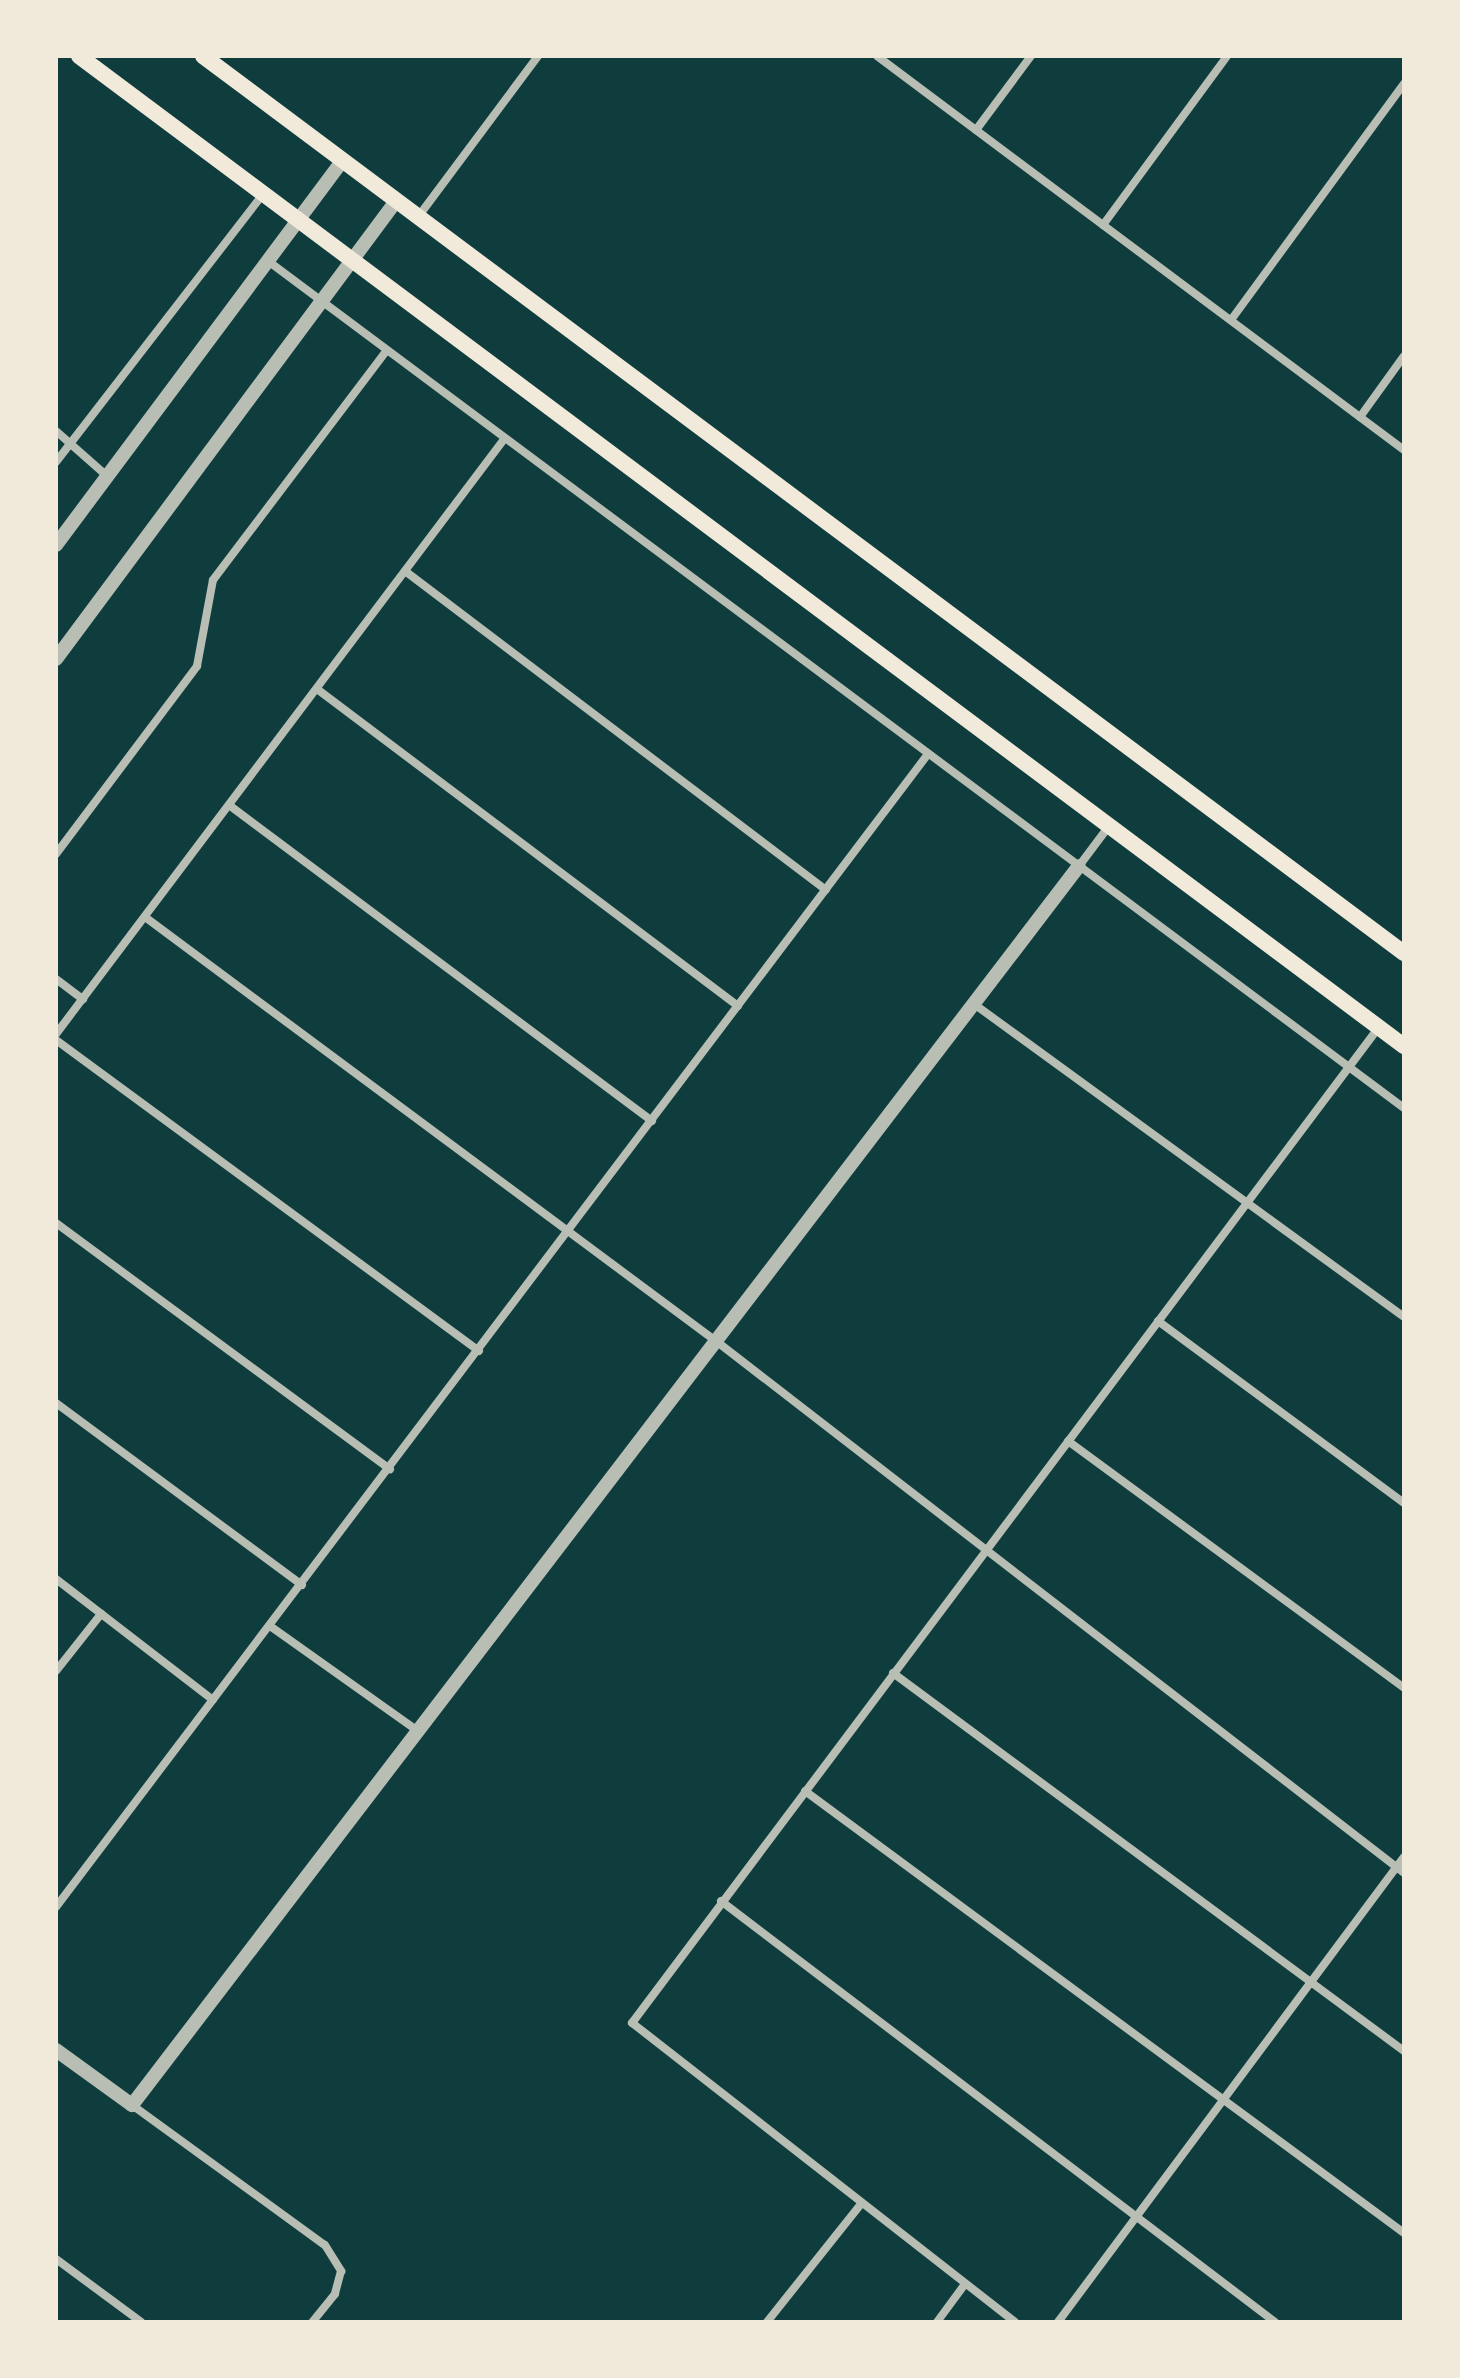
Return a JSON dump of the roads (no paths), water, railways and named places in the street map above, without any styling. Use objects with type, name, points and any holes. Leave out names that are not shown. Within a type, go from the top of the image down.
[{"type":"main road","points":[[79,56],[1404,1046]]},
{"type":"main road","points":[[203,56],[1404,953]]},
{"type":"street","points":[[417,217],[538,56]]},
{"type":"street","points":[[877,56],[1404,450]]},
{"type":"street","points":[[976,130],[1031,56]]},
{"type":"street","points":[[1103,225],[1227,56]]},
{"type":"street","points":[[1231,320],[1404,84]]},
{"type":"street","points":[[56,545],[343,160]]},
{"type":"street","points":[[56,462],[264,193]]},
{"type":"street","points":[[56,659],[396,201]]},
{"type":"street","points":[[268,261],[1404,1108]]},
{"type":"street","points":[[56,854],[197,666],[213,580],[387,350]]},
{"type":"street","points":[[1360,417],[1404,356]]},
{"type":"street","points":[[56,431],[107,476]]},
{"type":"street","points":[[479,1351],[56,1037],[505,438]]},
{"type":"street","points":[[405,571],[826,890]]},
{"type":"street","points":[[317,689],[738,1006]]},
{"type":"street","points":[[56,1907],[928,754]]},
{"type":"street","points":[[229,805],[652,1121]]},
{"type":"street","points":[[132,2105],[1109,826]]},
{"type":"street","points":[[145,917],[716,1341],[984,1552],[1400,1870]]},
{"type":"street","points":[[56,979],[83,999]]},
{"type":"street","points":[[974,1004],[1404,1317]]},
{"type":"street","points":[[1015,2322],[632,2030],[635,2015],[1379,1027]]},
{"type":"street","points":[[56,1223],[390,1469]]},
{"type":"street","points":[[1158,1321],[1404,1503]]},
{"type":"street","points":[[56,1403],[302,1585]]},
{"type":"street","points":[[1068,1441],[1404,1688]]},
{"type":"street","points":[[56,1579],[213,1700]]},
{"type":"street","points":[[56,1671],[101,1614]]},
{"type":"street","points":[[270,1626],[418,1731]]},
{"type":"street","points":[[893,1673],[1404,2051]]},
{"type":"street","points":[[805,1791],[1404,2233]]},
{"type":"street","points":[[1058,2322],[1312,1981],[1400,1870],[1404,1857]]},
{"type":"street","points":[[721,1901],[1275,2322]]},
{"type":"street","points":[[56,2050],[325,2245],[341,2271],[335,2294],[312,2322]]},
{"type":"street","points":[[767,2322],[860,2205]]},
{"type":"street","points":[[56,2259],[141,2322]]},
{"type":"street","points":[[937,2322],[965,2284]]}]
